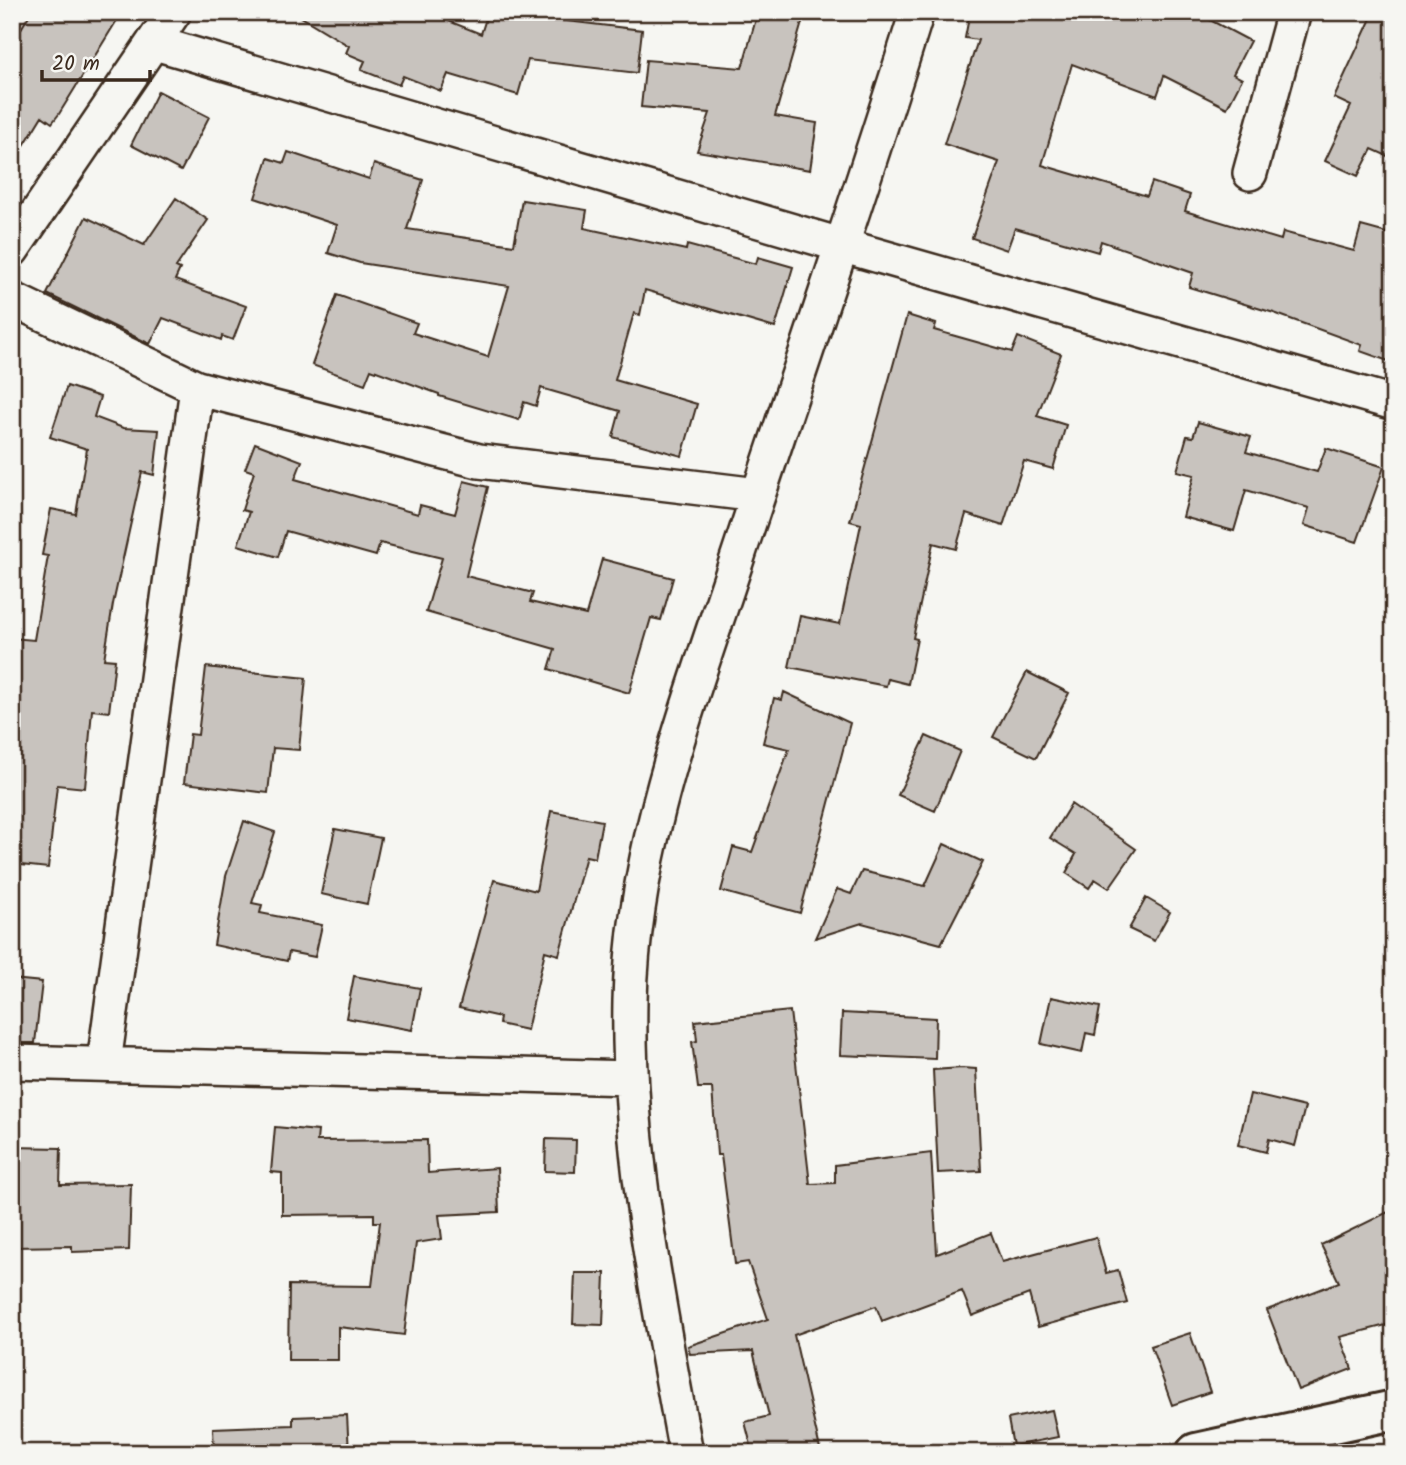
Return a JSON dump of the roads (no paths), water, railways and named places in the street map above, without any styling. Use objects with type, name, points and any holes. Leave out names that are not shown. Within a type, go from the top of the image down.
[{"type":"street","points":[[12,250],[174,12]]},
{"type":"street","points":[[686,1453],[661,1312],[631,1078],[630,998],[637,918],[659,807],[758,495],[844,246],[917,12]]},
{"type":"street","points":[[1250,173],[1294,12]]},
{"type":"street","points":[[155,43],[844,246],[1394,403]]},
{"type":"street","points":[[12,299],[197,388],[479,461],[758,495]]},
{"type":"street","points":[[104,1063],[197,388]]},
{"type":"street","points":[[12,1062],[631,1078]]},
{"type":"street","points":[[1196,1453],[1394,1410]]}]
